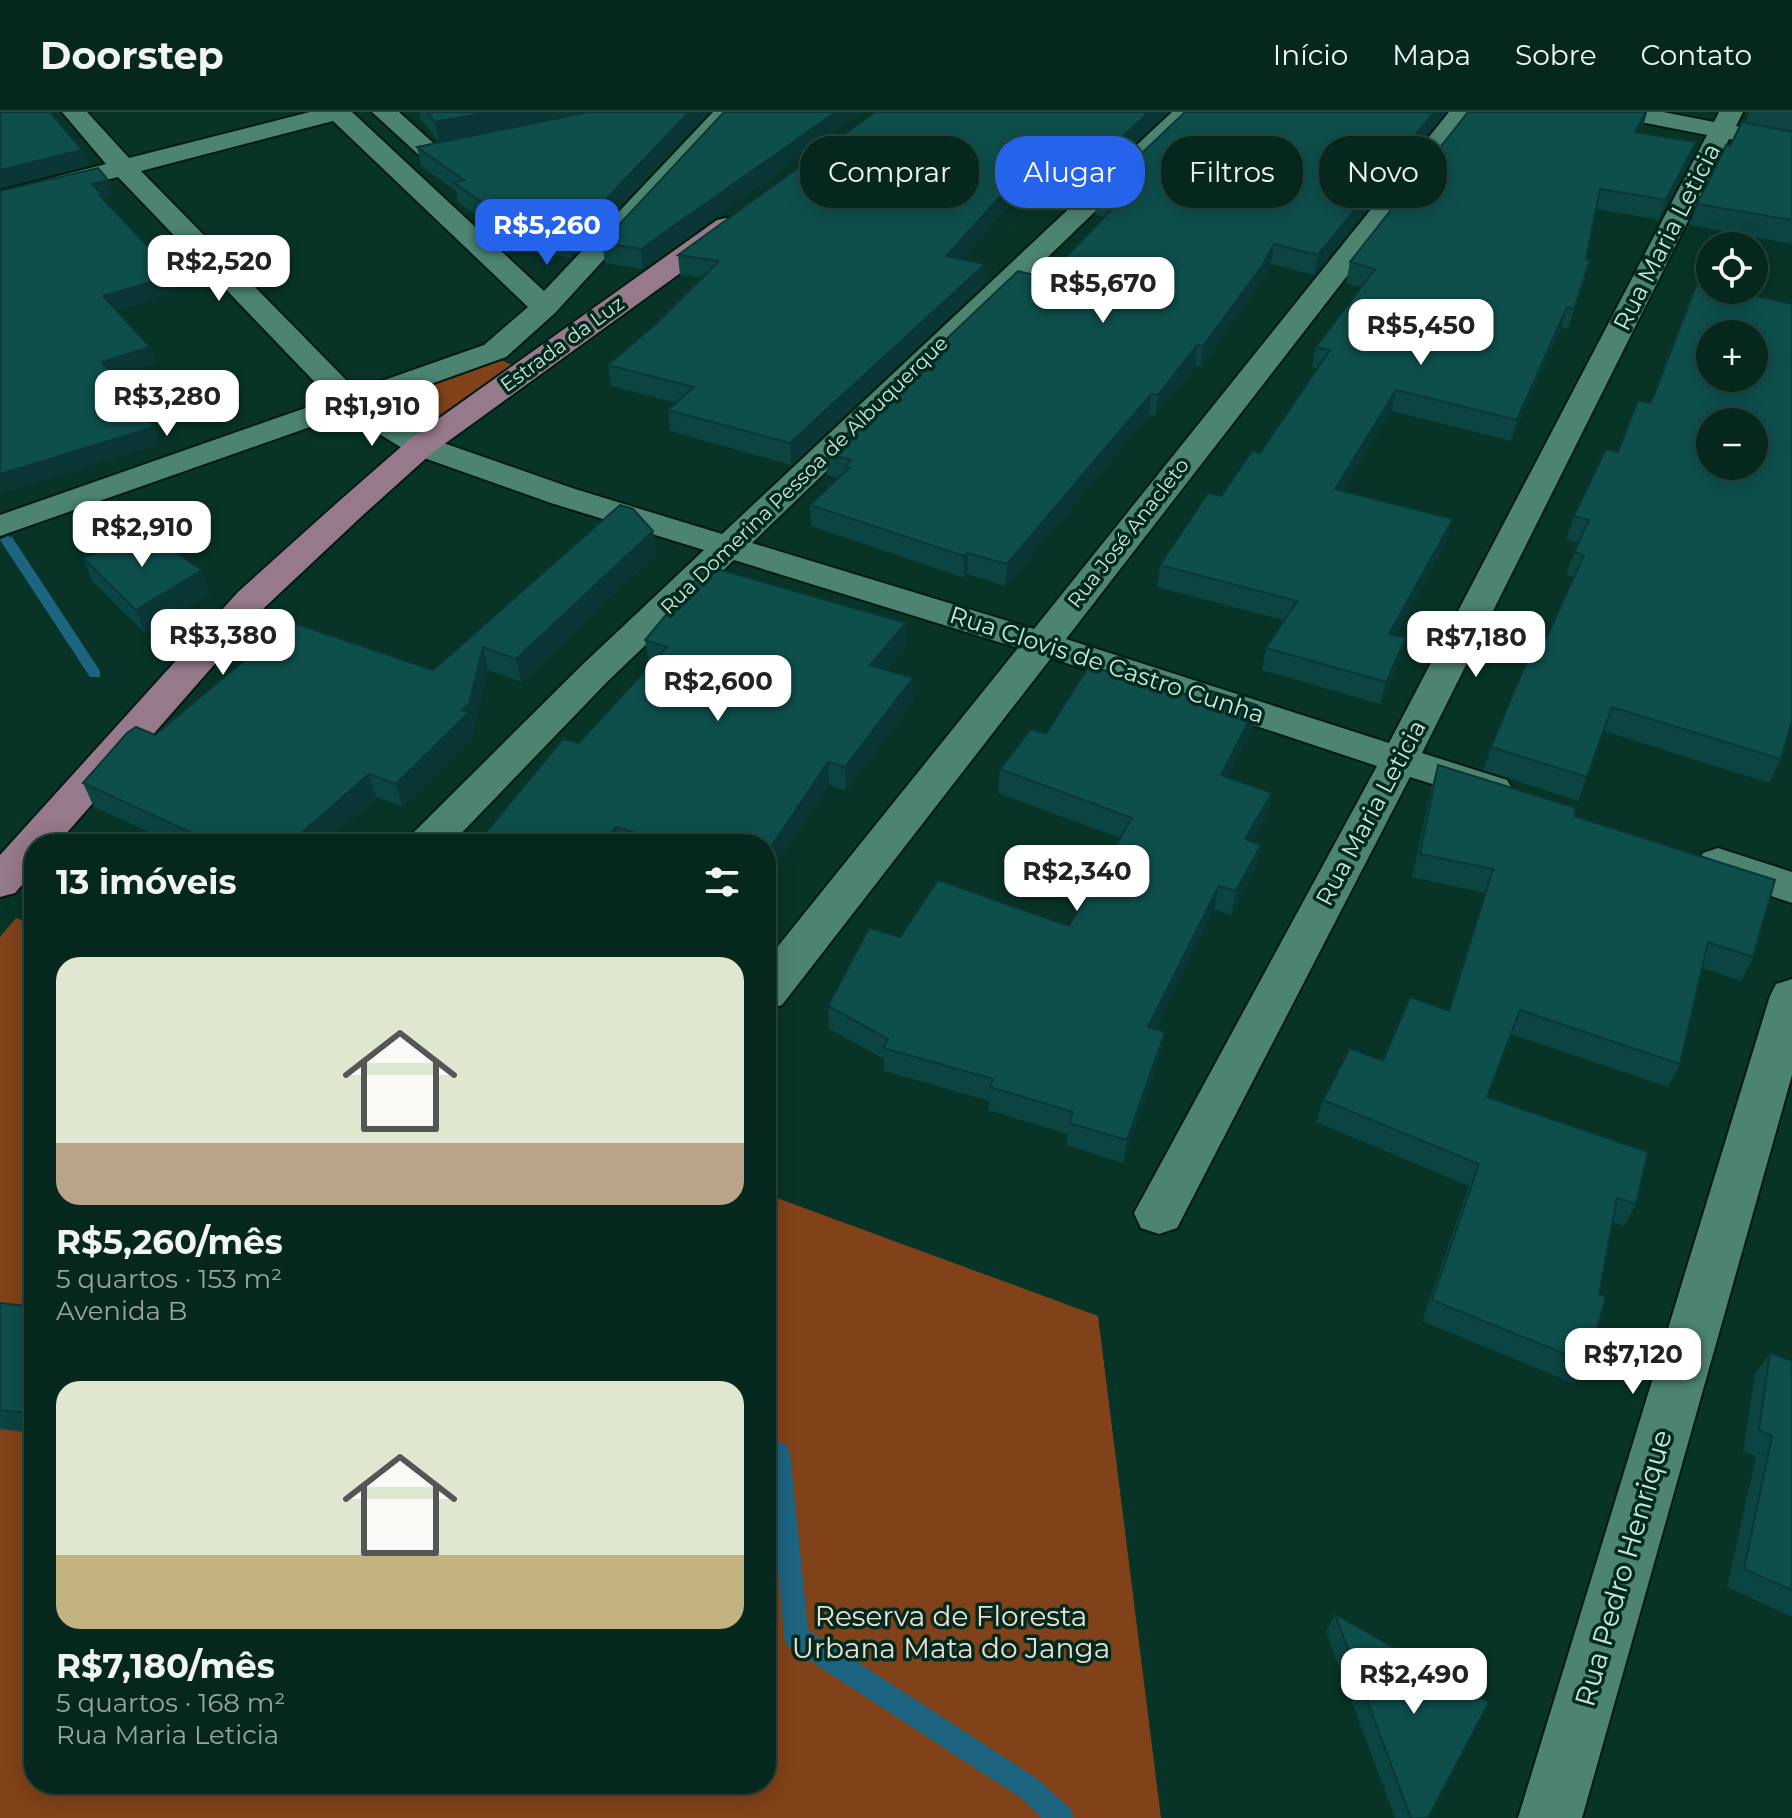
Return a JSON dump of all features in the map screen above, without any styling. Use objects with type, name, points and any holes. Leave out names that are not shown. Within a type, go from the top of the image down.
[{"type":"main road","name":"Estrada da Luz","points":[[43,834],[251,600],[421,446],[743,214]]},
{"type":"main road","name":"Estrada da Luz","points":[[0,882],[24,855]]},
{"type":"street","name":"Rua Clovis de Castro Cunha","points":[[74,112],[123,167],[352,403],[421,446],[563,496],[1041,643],[1521,799]]},
{"type":"street","points":[[0,199],[338,112],[545,307]]},
{"type":"street","points":[[384,112],[429,151]]},
{"type":"street","points":[[0,526],[495,351],[545,307],[727,112]]},
{"type":"street","name":"Rua Domerina Pessoa de Albuquerque","points":[[437,834],[594,674],[1186,112]]},
{"type":"street","name":"Rua José Anacleto","points":[[776,980],[1462,112]]},
{"type":"street","points":[[1625,112],[1726,121],[1792,144]]},
{"type":"street","name":"Rua Maria Leticia","points":[[1159,1213],[1400,759],[1726,121]]},
{"type":"street","points":[[393,161],[458,146]]},
{"type":"street","points":[[1687,853],[1792,888]]},
{"type":"street","name":"Rua Pedro Henrique","points":[[1550,1818],[1792,996]]},
{"type":"green space","points":[[493,356],[518,368],[419,439],[362,404]]},
{"type":"green space","name":"Reserva de Floresta Urbana Mata do Janga","points":[[16,918],[24,921],[24,1794],[776,1794],[776,1198],[1098,1316],[1161,1818],[0,1818],[0,937]]},
{"type":"building","points":[[0,112],[50,112],[82,150],[0,170]]},
{"type":"building","points":[[427,112],[488,112],[435,122]]},
{"type":"building","points":[[588,112],[689,112],[569,238],[522,230],[454,183],[464,180],[417,147]]},
{"type":"building","points":[[724,112],[836,112],[641,249],[602,243]]},
{"type":"building","points":[[875,112],[1149,112],[1123,136],[995,136],[995,202],[946,256],[985,264],[790,443],[668,410],[694,387],[608,365],[656,324],[719,261],[678,255],[800,166],[800,208],[979,208],[979,136],[842,136]]},
{"type":"building","points":[[1185,112],[1434,112],[1415,136],[1319,136],[1319,208],[1356,208],[1318,255],[1274,244],[1262,266],[1203,346],[1197,345],[1158,395],[1151,394],[1007,564],[968,553],[964,556],[810,505],[849,468],[845,467],[851,460],[826,453],[1018,271],[1046,278],[1113,208],[1145,208],[1145,150]]},
{"type":"building","points":[[1468,112],[1646,112],[1635,132],[1696,142],[1666,200],[1600,189],[1586,259],[1590,260],[1574,309],[1567,307],[1517,420],[1396,390],[1335,489],[1453,519],[1389,634],[1406,638],[1386,682],[1266,648],[1297,601],[1160,565],[1208,493],[1221,496],[1252,451],[1260,453],[1330,350],[1316,347],[1375,269],[1350,262],[1392,208],[1447,208],[1447,139]]},
{"type":"building","points":[[1742,122],[1792,132],[1792,220],[1697,204],[1726,145],[1730,146]]},
{"type":"building","points":[[98,168],[108,180],[92,184],[102,194],[99,195],[175,275],[103,296],[150,347],[102,362],[154,427],[0,474],[0,191]]},
{"type":"building","points":[[1696,286],[1696,304],[1768,304],[1768,299],[1792,304],[1792,721],[1781,759],[1612,707],[1587,777],[1491,747],[1536,639],[1545,641],[1584,555],[1574,552],[1589,520],[1574,516],[1606,449],[1618,452],[1638,400],[1651,403]]},
{"type":"building","points":[[620,505],[633,509],[653,531],[516,659],[483,647],[469,704],[462,710],[469,712],[396,784],[369,774],[300,834],[194,834],[83,783],[127,733],[136,727],[155,735],[290,622],[433,670]]},
{"type":"building","points":[[148,534],[202,570],[136,610],[83,558]]},
{"type":"building","points":[[707,566],[906,623],[870,665],[913,678],[845,767],[828,762],[776,839],[776,834],[639,834],[616,827],[611,834],[484,834],[563,739],[579,743],[667,647],[645,640]]},
{"type":"building","points":[[1089,666],[1206,700],[1211,691],[1257,705],[1221,775],[1272,793],[1245,839],[1261,845],[1236,891],[1219,886],[1148,1027],[1165,1032],[1127,1140],[1069,1123],[1073,1112],[990,1087],[993,1079],[883,1048],[888,1039],[828,1006],[869,928],[900,937],[938,880],[1069,926],[1132,818],[1000,769],[1031,729],[1046,734]]},
{"type":"building","points":[[1438,765],[1576,808],[1574,816],[1775,880],[1753,957],[1708,942],[1680,1064],[1520,1010],[1487,1097],[1648,1152],[1636,1204],[1617,1198],[1599,1294],[1606,1297],[1587,1363],[1432,1300],[1479,1164],[1323,1100],[1350,1048],[1383,1061],[1410,997],[1449,1011],[1493,869],[1420,854]]},
{"type":"building","points":[[0,1303],[24,1306],[24,1413],[0,1410]]},
{"type":"building","points":[[1770,1353],[1792,1361],[1792,1590],[1744,1569],[1772,1436],[1759,1430]]},
{"type":"building","points":[[1335,1614],[1489,1702],[1428,1818],[1411,1818]]},
{"type":"waterway","points":[[7,540],[95,674]]},
{"type":"waterway","points":[[776,1451],[779,1453],[796,1637],[1030,1789],[1061,1818]]}]
